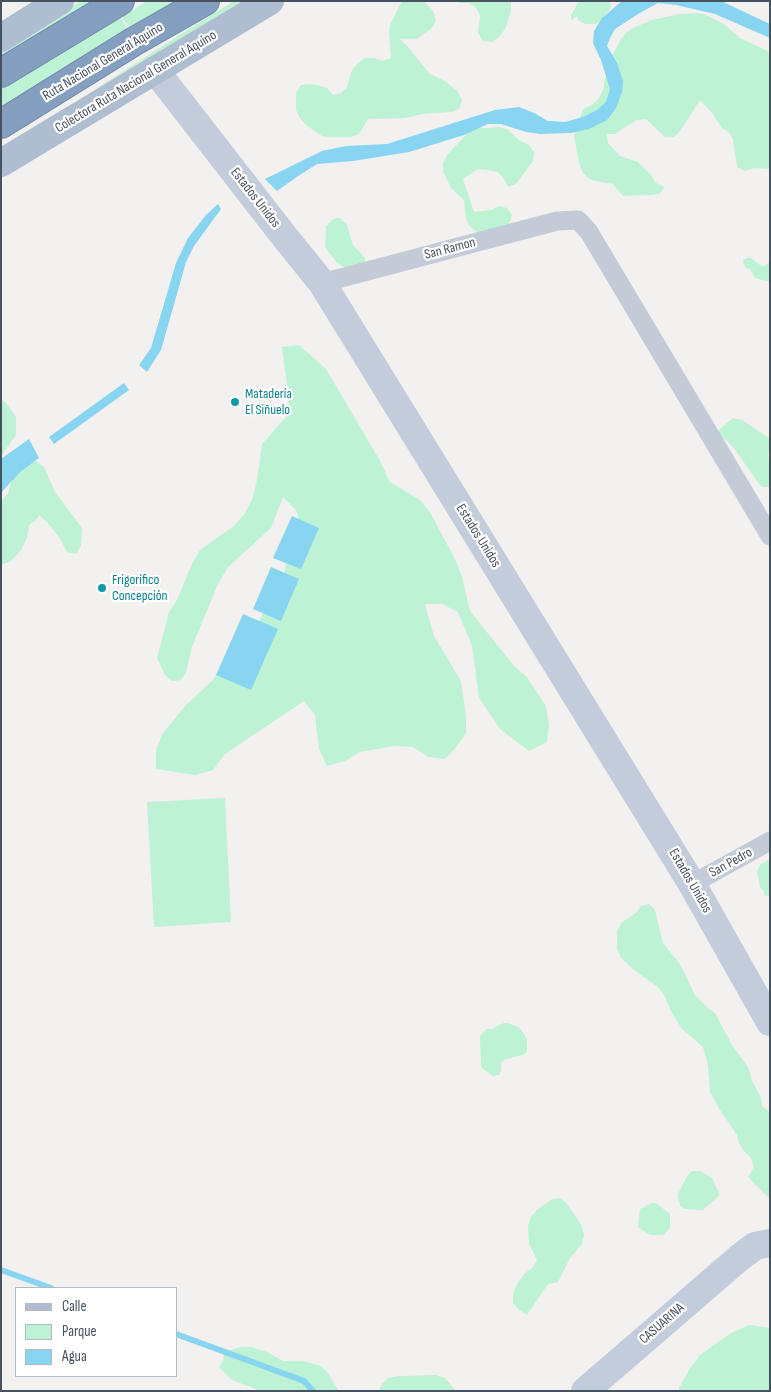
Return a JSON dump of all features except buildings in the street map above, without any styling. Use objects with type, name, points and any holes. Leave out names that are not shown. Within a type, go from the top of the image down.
[{"type":"highway","points":[[1,73],[120,1]]},
{"type":"highway","name":"Ruta Nacional General Aquino","points":[[1,124],[133,42],[205,1]]},
{"type":"main road","points":[[1,38],[60,1]]},
{"type":"main road","name":"Colectora Ruta Nacional General Aquino","points":[[1,164],[270,1]]},
{"type":"street","name":"Estados Unidos","points":[[155,70],[322,283],[692,884],[770,1022]]},
{"type":"street","name":"San Ramon","points":[[322,283],[557,221],[578,220],[589,232],[770,536]]},
{"type":"street","name":"San Pedro","points":[[692,884],[770,842]]},
{"type":"street","name":"CASUARINA","points":[[585,1391],[739,1258],[755,1246],[770,1243]]},
{"type":"green space","points":[[81,1],[92,1],[1,57],[1,51]]},
{"type":"green space","points":[[147,1],[190,1],[134,36],[122,17]]},
{"type":"green space","points":[[234,1],[250,1],[94,90],[178,36]]},
{"type":"green space","points":[[402,1],[424,1],[433,11],[436,21],[432,28],[417,39],[400,39],[430,74],[445,81],[458,92],[462,100],[459,109],[451,112],[422,114],[405,118],[368,119],[359,134],[351,137],[322,136],[306,125],[300,118],[296,110],[296,93],[301,85],[309,84],[327,88],[333,95],[341,93],[347,87],[352,70],[365,58],[383,61],[391,58],[390,25]]},
{"type":"green space","points":[[459,1],[511,1],[511,11],[505,29],[492,42],[483,41],[478,33],[480,16],[476,7],[468,3],[459,3]]},
{"type":"green space","points":[[579,1],[610,1],[611,8],[599,22],[585,24],[578,20],[577,16],[571,20],[571,15]]},
{"type":"green space","points":[[698,13],[724,24],[740,38],[770,52],[770,169],[753,168],[745,171],[737,167],[733,140],[729,132],[722,128],[700,100],[674,137],[665,137],[646,119],[637,120],[615,134],[607,134],[608,143],[620,156],[638,162],[656,183],[665,187],[659,194],[623,196],[613,184],[588,178],[582,171],[579,163],[574,136],[583,109],[592,105],[599,98],[603,90],[608,64],[621,39],[635,27],[652,20],[680,14]]},
{"type":"green space","points":[[120,17],[132,36],[1,115],[1,89]]},
{"type":"green space","points":[[498,127],[507,129],[520,141],[529,145],[534,152],[533,161],[516,184],[508,187],[498,172],[487,170],[478,169],[463,179],[474,212],[491,210],[499,206],[507,208],[512,215],[509,224],[503,230],[485,234],[477,232],[469,226],[464,200],[451,188],[443,171],[443,163],[447,155],[472,129]]},
{"type":"green space","points":[[336,218],[340,218],[347,225],[353,245],[365,258],[365,262],[349,270],[337,263],[325,247],[326,226]]},
{"type":"green space","points":[[751,258],[761,266],[765,266],[770,261],[770,282],[755,278],[750,269],[744,265],[743,260]]},
{"type":"green space","points":[[299,345],[326,369],[379,459],[390,482],[420,500],[431,514],[456,561],[470,611],[514,666],[527,677],[546,706],[549,725],[547,742],[529,751],[500,729],[479,698],[472,646],[458,612],[442,604],[425,604],[434,636],[461,681],[466,716],[466,733],[445,759],[428,757],[413,747],[395,746],[360,752],[345,761],[327,766],[319,749],[315,715],[304,701],[225,754],[213,770],[195,775],[156,769],[156,749],[163,733],[186,705],[213,680],[222,665],[251,640],[266,606],[280,592],[287,561],[302,528],[296,510],[283,497],[271,528],[228,567],[218,584],[192,647],[186,673],[181,680],[172,681],[165,675],[157,658],[169,612],[176,602],[200,550],[234,526],[245,513],[253,497],[262,444],[286,417],[289,400],[282,347]]},
{"type":"green space","points":[[1,399],[16,417],[16,435],[1,456]]},
{"type":"green space","points":[[733,418],[742,420],[769,438],[770,487],[762,487],[759,484],[734,448],[718,435],[719,430]]},
{"type":"green space","points":[[36,461],[44,467],[55,492],[82,528],[81,546],[76,554],[67,552],[59,537],[39,515],[29,525],[27,538],[21,550],[11,561],[1,565],[1,501],[8,493],[13,476],[19,469]]},
{"type":"green space","points":[[225,798],[231,922],[154,927],[147,802]]},
{"type":"green space","points":[[770,859],[770,895],[765,896],[764,891],[760,887],[757,871],[761,864]]},
{"type":"green space","points":[[649,904],[655,910],[663,943],[680,964],[695,995],[715,1013],[732,1045],[748,1067],[752,1081],[761,1097],[762,1106],[770,1112],[770,1199],[748,1177],[754,1167],[751,1158],[739,1143],[737,1135],[710,1092],[708,1065],[703,1047],[682,1029],[658,987],[621,958],[617,949],[617,931],[621,923],[636,913],[641,906]]},
{"type":"green space","points":[[504,1023],[520,1028],[527,1039],[527,1049],[526,1053],[522,1055],[501,1062],[499,1075],[493,1076],[482,1068],[480,1036],[486,1029],[491,1029]]},
{"type":"green space","points":[[692,1171],[700,1171],[712,1178],[720,1195],[703,1210],[684,1209],[681,1207],[678,1199],[678,1194],[686,1178]]},
{"type":"green space","points":[[561,1198],[582,1226],[584,1235],[582,1244],[570,1258],[558,1282],[548,1284],[527,1315],[513,1303],[513,1295],[516,1286],[537,1260],[529,1244],[528,1226],[531,1217],[537,1210],[552,1199]]},
{"type":"green space","points":[[656,1203],[670,1214],[670,1227],[664,1235],[650,1235],[638,1227],[640,1209]]},
{"type":"green space","points":[[749,1325],[770,1328],[770,1391],[679,1391],[689,1370],[700,1355],[731,1333]]},
{"type":"green space","points":[[241,1347],[251,1347],[267,1352],[283,1361],[303,1361],[321,1366],[339,1391],[261,1391],[232,1380],[219,1367],[223,1361],[224,1352]]},
{"type":"green space","points":[[436,1375],[445,1378],[456,1391],[379,1391],[382,1384],[388,1378]]},
{"type":"water","points":[[622,1],[721,1],[770,24],[770,38],[715,14],[658,3],[615,29],[610,38],[607,46],[617,63],[623,81],[622,92],[616,108],[607,120],[589,129],[571,133],[540,134],[526,132],[501,124],[488,124],[464,135],[409,152],[353,161],[317,164],[277,191],[265,179],[322,151],[346,146],[387,144],[495,110],[519,107],[548,121],[565,122],[583,117],[597,110],[606,102],[610,89],[601,60],[593,43],[594,31],[602,18]]},
{"type":"water","points":[[218,204],[221,209],[194,246],[186,262],[161,350],[147,372],[139,365],[151,348],[176,263],[188,238],[206,215]]},
{"type":"water","points":[[124,383],[129,390],[54,444],[49,437]]},
{"type":"water","points":[[29,439],[39,458],[20,472],[1,493],[1,459]]},
{"type":"water","points":[[292,516],[319,528],[301,569],[273,558]]},
{"type":"water","points":[[271,567],[299,579],[281,621],[253,609]]},
{"type":"water","points":[[243,614],[278,629],[251,690],[216,675]]},
{"type":"waterway","points":[[1,1270],[48,1287]]},
{"type":"waterway","points":[[178,1335],[304,1381],[313,1391]]},
{"type":"place","name":"Matadería El Siñuelo","points":[[235,402]]},
{"type":"place","name":"Frigorífico Concepción","points":[[102,588]]}]
